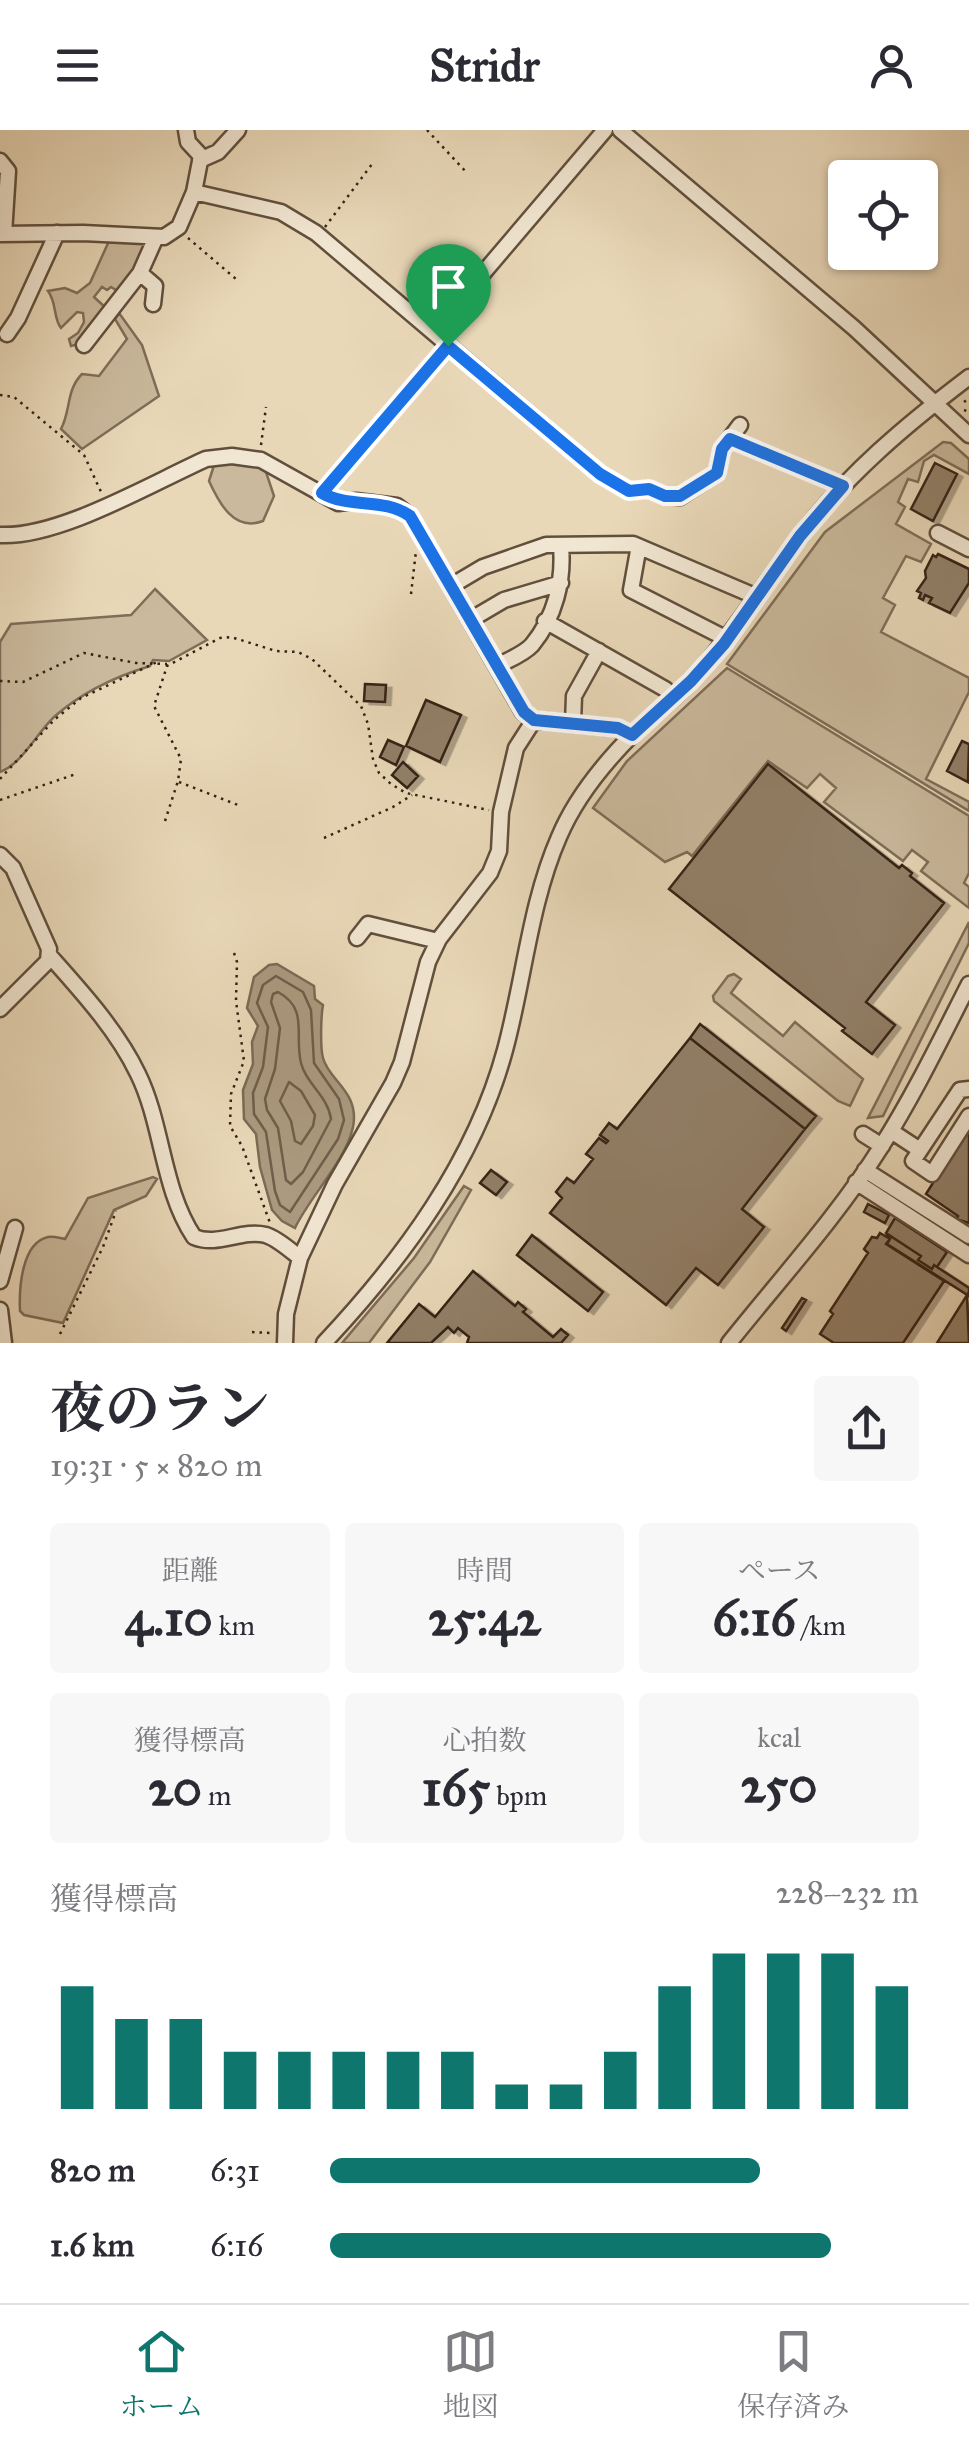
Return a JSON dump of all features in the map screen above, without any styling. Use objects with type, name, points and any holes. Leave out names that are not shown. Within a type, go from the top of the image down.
[{"type":"street","points":[[0,161],[8,171],[1,234],[164,238],[177,229],[194,192],[200,160],[188,142],[186,130]]},
{"type":"street","points":[[200,160],[218,152],[238,130]]},
{"type":"street","points":[[433,332],[605,130]]},
{"type":"street","points":[[620,130],[854,328],[969,435]]},
{"type":"street","points":[[194,192],[281,212],[318,235],[600,474],[629,491],[649,489],[665,496],[680,496],[717,473],[722,449],[740,425]]},
{"type":"street","points":[[6,334],[18,318],[57,233]]},
{"type":"street","points":[[84,345],[140,273],[156,237]]},
{"type":"street","points":[[140,273],[155,286],[153,304]]},
{"type":"street","points":[[322,493],[448,346]]},
{"type":"street","points":[[324,1343],[420,1226],[480,1122],[504,1052],[544,882],[559,836],[606,764],[727,639],[800,536],[843,486],[934,403],[969,377]]},
{"type":"street","points":[[730,439],[843,486]]},
{"type":"street","points":[[0,536],[21,536],[54,528],[206,459],[232,456],[259,460],[338,502],[396,506],[410,516],[524,712],[534,720],[618,728],[632,735]]},
{"type":"street","points":[[938,533],[969,549]]},
{"type":"street","points":[[450,586],[483,567],[546,545],[564,551],[643,546],[756,598]]},
{"type":"street","points":[[497,666],[530,648],[561,583],[564,551]]},
{"type":"street","points":[[638,551],[631,590],[727,639]]},
{"type":"street","points":[[470,620],[504,600],[561,583]]},
{"type":"street","points":[[545,621],[674,697]]},
{"type":"street","points":[[573,723],[574,696],[598,651]]},
{"type":"street","points":[[284,1339],[300,1258],[334,1184],[397,1073],[428,962],[438,941],[490,873],[500,851],[501,812],[516,748],[534,720]]},
{"type":"street","points":[[0,855],[13,868],[30,901],[48,955],[106,1023],[140,1076],[170,1180],[194,1237],[212,1241],[249,1234],[272,1238],[300,1258]]},
{"type":"street","points":[[358,938],[368,924],[438,941]]},
{"type":"street","points":[[0,1010],[30,982],[48,955]]},
{"type":"street","points":[[728,1343],[882,1146],[969,984]]},
{"type":"street","points":[[969,1089],[960,1090],[913,1161],[932,1174],[969,1116]]},
{"type":"street","points":[[891,1131],[920,1150]]},
{"type":"street","points":[[863,1134],[882,1146]]},
{"type":"street","points":[[861,1176],[969,1236]]},
{"type":"street","points":[[861,1176],[969,1254]]},
{"type":"street","points":[[1,1272],[15,1228]]},
{"type":"street","points":[[809,1243],[822,1255]]},
{"type":"street","points":[[0,1310],[4,1343]]},
{"type":"path","points":[[427,130],[467,174]]},
{"type":"path","points":[[318,235],[372,164]]},
{"type":"path","points":[[177,229],[236,279]]},
{"type":"path","points":[[0,395],[14,398],[84,456],[107,504]]},
{"type":"path","points":[[964,402],[969,398]]},
{"type":"path","points":[[259,460],[266,407]]},
{"type":"path","points":[[411,594],[412,569],[422,536]]},
{"type":"path","points":[[0,681],[23,682],[84,653],[136,663],[168,664],[209,642],[231,637],[276,651],[298,652],[312,659],[355,698],[368,724],[379,774],[406,793],[501,812]]},
{"type":"path","points":[[0,780],[54,720],[81,698],[158,662]]},
{"type":"path","points":[[165,822],[178,781],[180,759],[154,706],[168,664]]},
{"type":"path","points":[[0,800],[76,774]]},
{"type":"path","points":[[178,781],[238,805]]},
{"type":"path","points":[[324,838],[413,794]]},
{"type":"path","points":[[234,953],[238,962],[236,1001],[244,1061],[230,1094],[230,1126],[242,1146],[270,1222],[272,1238]]},
{"type":"path","points":[[60,1334],[103,1247],[116,1211]]},
{"type":"path","points":[[252,1332],[284,1339]]},
{"type":"shaded area","points":[[109,241],[147,244],[134,275],[119,292],[102,287],[94,297],[106,308],[79,344],[71,346],[69,339],[84,322],[83,313],[77,312],[61,328],[48,291],[65,288],[77,293],[90,283]]},
{"type":"shaded area","points":[[119,313],[142,345],[159,396],[82,449],[61,429],[77,380],[82,374],[99,376],[127,339],[115,319]]},
{"type":"shaded area","points":[[943,442],[951,443],[969,459],[969,474],[934,455],[924,461],[918,482],[908,479],[898,502],[905,507],[896,524],[931,544],[921,562],[906,556],[883,598],[895,605],[881,632],[969,678],[969,692],[926,779],[969,802],[969,811],[727,664],[825,532]]},
{"type":"shaded area","points":[[240,460],[265,469],[274,496],[263,521],[236,519],[223,506],[209,481],[215,462]]},
{"type":"shaded area","points":[[155,589],[207,640],[169,661],[153,660],[150,666],[111,680],[76,700],[54,717],[15,762],[0,772],[0,642],[11,624],[131,615]]},
{"type":"shaded area","points":[[727,668],[969,816],[969,873],[964,883],[969,887],[969,908],[921,871],[928,862],[912,850],[903,861],[824,802],[836,788],[820,774],[807,788],[768,761],[692,856],[687,852],[665,862],[593,808],[627,761]]},
{"type":"shaded area","points":[[969,922],[969,943],[883,1116],[868,1118]]},
{"type":"shaded area","points":[[734,974],[741,979],[731,993],[783,1036],[795,1022],[863,1079],[850,1106],[838,1101],[714,1001],[713,996]]},
{"type":"shaded area","points":[[157,1179],[146,1196],[114,1210],[63,1323],[24,1315],[20,1311],[21,1280],[32,1248],[48,1237],[65,1239],[88,1198]]},
{"type":"shaded area","points":[[464,1186],[471,1190],[430,1262],[369,1343],[342,1343],[414,1258]]},
{"type":"water","points":[[277,964],[314,986],[315,999],[323,1005],[323,1058],[348,1096],[354,1115],[343,1153],[295,1228],[272,1210],[256,1134],[244,1119],[243,1090],[253,1064],[252,1042],[258,1026],[247,1008],[254,977],[269,965]]},
{"type":"building","points":[[935,463],[957,474],[933,521],[911,509]]},
{"type":"building","points":[[933,555],[969,569],[969,583],[950,613],[929,603],[932,598],[919,598],[921,593],[917,591]]},
{"type":"building","points":[[365,684],[386,685],[385,702],[364,701]]},
{"type":"building","points":[[426,700],[461,715],[440,762],[406,746]]},
{"type":"building","points":[[388,740],[404,747],[396,765],[380,757]]},
{"type":"building","points":[[962,741],[969,744],[968,782],[947,771]]},
{"type":"building","points":[[403,762],[418,776],[407,788],[392,775]]},
{"type":"building","points":[[768,764],[899,868],[902,865],[944,903],[866,1002],[895,1025],[872,1054],[842,1031],[845,1028],[669,889]]},
{"type":"building","points":[[700,1024],[816,1116],[805,1129],[690,1038]]},
{"type":"building","points":[[690,1038],[805,1129],[742,1209],[764,1227],[718,1285],[696,1268],[666,1305],[550,1213],[562,1198],[556,1192],[567,1178],[574,1183],[593,1159],[586,1154],[599,1138],[608,1141],[600,1135],[609,1123],[617,1129]]},
{"type":"building","points":[[969,1126],[969,1223],[956,1219],[958,1216],[926,1194]]},
{"type":"building","points":[[491,1170],[507,1182],[496,1195],[480,1183]]},
{"type":"building","points":[[868,1204],[889,1215],[885,1223],[864,1212]]},
{"type":"building","points":[[895,1218],[947,1252],[937,1267],[932,1269],[918,1260],[921,1256],[886,1233]]},
{"type":"building","points":[[880,1233],[890,1239],[886,1244],[944,1281],[903,1343],[834,1343],[820,1334],[833,1314],[830,1311],[868,1253],[864,1249]]},
{"type":"building","points":[[886,1233],[921,1256],[918,1260],[932,1269],[934,1265],[969,1288],[969,1296],[887,1244],[890,1239]]},
{"type":"building","points":[[532,1235],[603,1292],[588,1311],[517,1255]]},
{"type":"building","points":[[473,1271],[515,1306],[518,1302],[526,1309],[523,1312],[553,1337],[561,1329],[568,1335],[561,1343],[467,1343],[469,1337],[458,1328],[454,1333],[448,1327],[431,1343],[387,1343],[419,1304],[435,1317]]},
{"type":"building","points":[[967,1295],[969,1343],[937,1343]]},
{"type":"building","points":[[802,1298],[806,1300],[786,1331],[782,1328]]},
{"type":"route","points":[[448,346],[600,474],[629,491],[649,489],[665,496],[680,496],[717,473],[722,449],[730,439],[843,486],[800,536],[724,644],[691,681],[632,735],[618,728],[534,720],[524,712],[410,516],[396,506],[338,502],[322,493],[448,346]]}]
